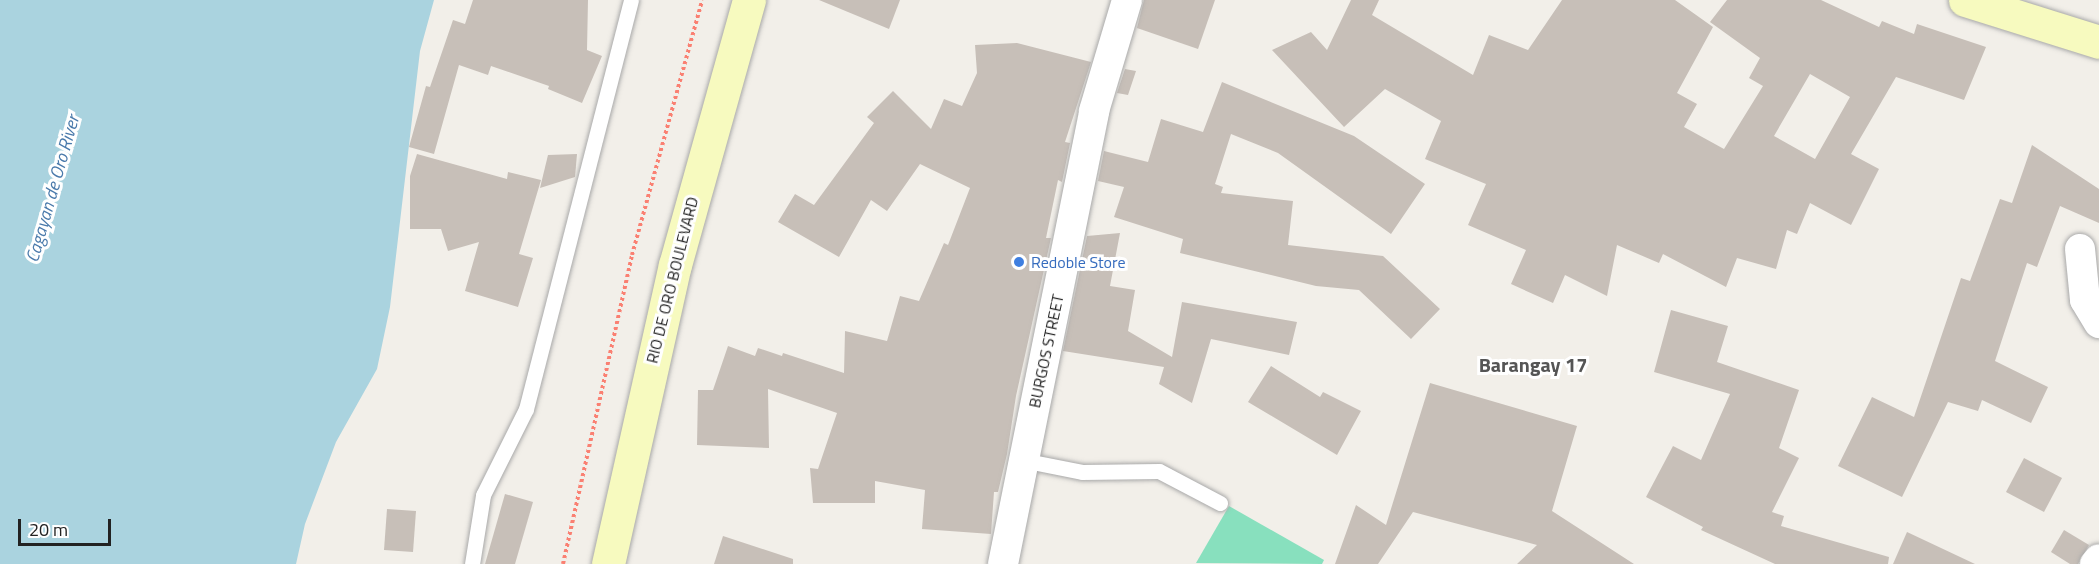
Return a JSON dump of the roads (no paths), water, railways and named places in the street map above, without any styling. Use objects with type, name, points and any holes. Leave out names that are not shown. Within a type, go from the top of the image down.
[{"type":"main road","name":"RIO DE ORO BOULEVARD","points":[[608,564],[675,265],[749,0]]},
{"type":"main road","points":[[1965,0],[2099,42]]},
{"type":"street","name":"BURGOS STREET","points":[[1003,564],[1022,460],[1094,111],[1127,0]]},
{"type":"street","points":[[2080,249],[2085,300],[2099,323]]},
{"type":"street","points":[[2095,564],[2099,560]]},
{"type":"lane","points":[[472,564],[483,495],[526,409],[632,0]]},
{"type":"lane","points":[[1022,460],[1082,472],[1159,471],[1220,503]]},
{"type":"water","name":"Cagayan de Oro River","points":[[0,0],[434,0],[420,51],[390,307],[377,369],[336,442],[305,524],[296,564],[0,564]]},
{"type":"place","name":"Redoble Store","points":[[1019,262]]},
{"type":"district","name":"Barangay 17","points":[[1533,364]]}]
